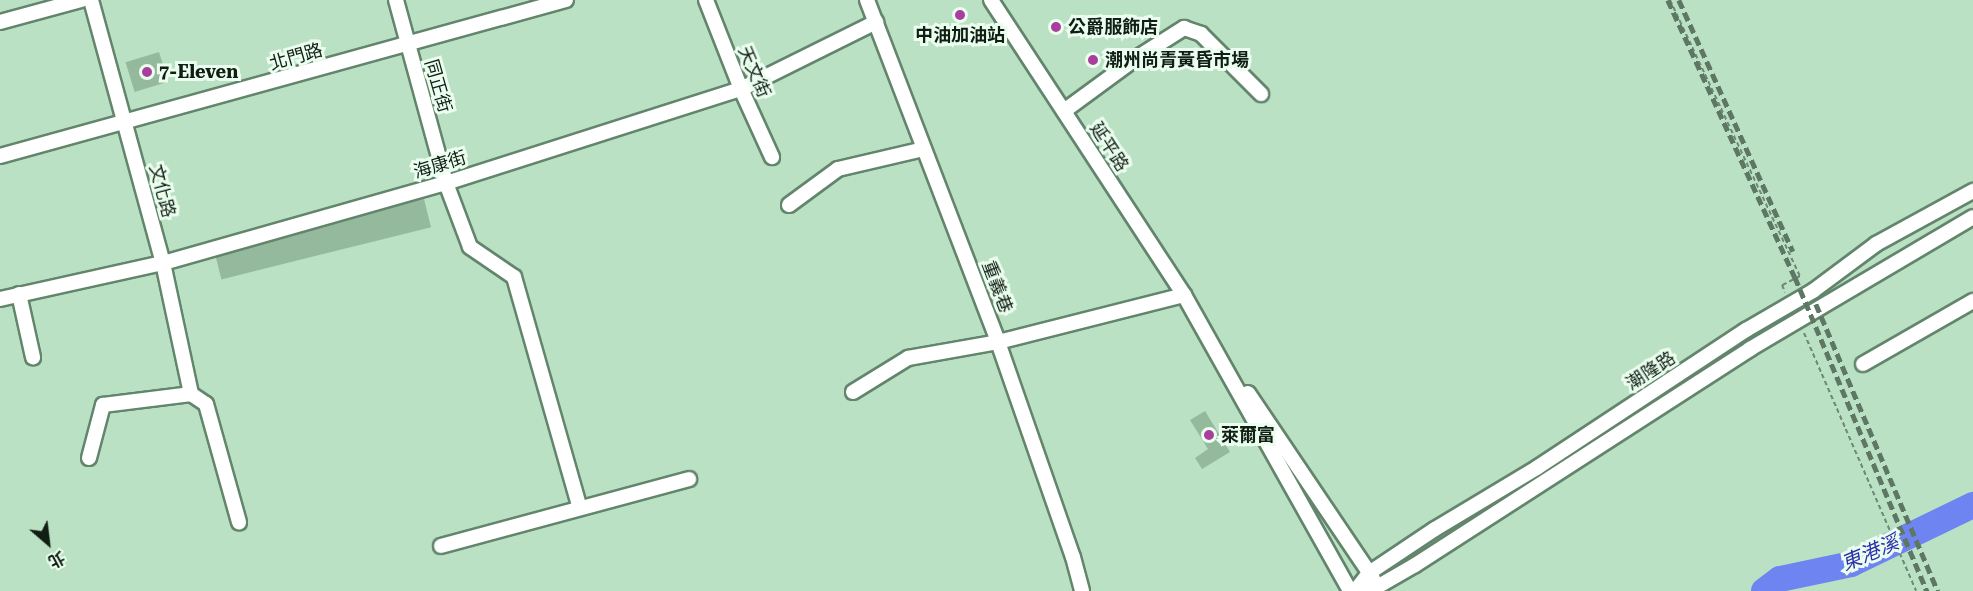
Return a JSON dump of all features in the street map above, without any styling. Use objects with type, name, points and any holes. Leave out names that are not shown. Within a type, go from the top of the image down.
[{"type":"street","points":[[0,22],[81,0]]},
{"type":"street","name":"文化路","points":[[92,0],[163,263],[191,394]]},
{"type":"street","name":"同正街","points":[[396,0],[446,183],[470,247],[514,277],[580,508]]},
{"type":"street","name":"北門路","points":[[0,156],[566,0]]},
{"type":"street","name":"天文街","points":[[706,0],[741,89],[772,157]]},
{"type":"street","name":"重義巷","points":[[867,0],[998,342],[1073,557],[1082,591]]},
{"type":"street","name":"延平路","points":[[991,0],[1184,295],[1350,591]]},
{"type":"street","name":"海康街","points":[[0,299],[163,263],[446,183],[741,89],[876,22]]},
{"type":"street","points":[[1064,111],[1132,61],[1184,28],[1201,34],[1261,94]]},
{"type":"street","points":[[789,205],[838,169],[924,149]]},
{"type":"street","name":"潮隆路","points":[[1355,591],[1370,573],[1435,529],[1538,466],[1746,330],[1813,291],[1876,244],[1973,190]]},
{"type":"street","name":"潮隆路","points":[[1374,590],[1798,320],[1973,217]]},
{"type":"street","points":[[19,294],[33,357]]},
{"type":"street","points":[[854,392],[908,358],[998,342],[1184,295]]},
{"type":"street","points":[[1863,364],[1973,301]]},
{"type":"street","name":"延平路","points":[[1195,314],[1370,573],[1374,590]]},
{"type":"street","points":[[89,458],[103,405],[191,394],[206,404],[239,522]]},
{"type":"street","points":[[441,546],[689,479]]},
{"type":"path","points":[[1670,0],[1800,276],[1782,285],[1791,304]]},
{"type":"path","points":[[1798,320],[1916,591]]},
{"type":"building","name":"7-Eleven","points":[[159,52],[168,82],[135,92],[126,62]]},
{"type":"building","points":[[424,199],[431,227],[221,279],[214,251]]},
{"type":"building","name":"萊爾富","points":[[1205,411],[1230,452],[1202,469],[1195,458],[1208,449],[1190,420]]},
{"type":"waterway","name":"東港溪","points":[[1764,591],[1780,579],[1851,564],[1973,505]]},
{"type":"railway","points":[[1668,0],[1795,277],[1927,591]]},
{"type":"railway","points":[[1679,0],[1793,251]]},
{"type":"railway","points":[[1816,304],[1938,591]]},
{"type":"place","name":"中油加油站","points":[[960,15]]},
{"type":"place","name":"公爵服飾店","points":[[1056,27]]},
{"type":"place","name":"潮州尚青黃昏市場","points":[[1093,60]]},
{"type":"place","name":"7-Eleven","points":[[147,72]]},
{"type":"place","name":"萊爾富","points":[[1209,435]]}]
